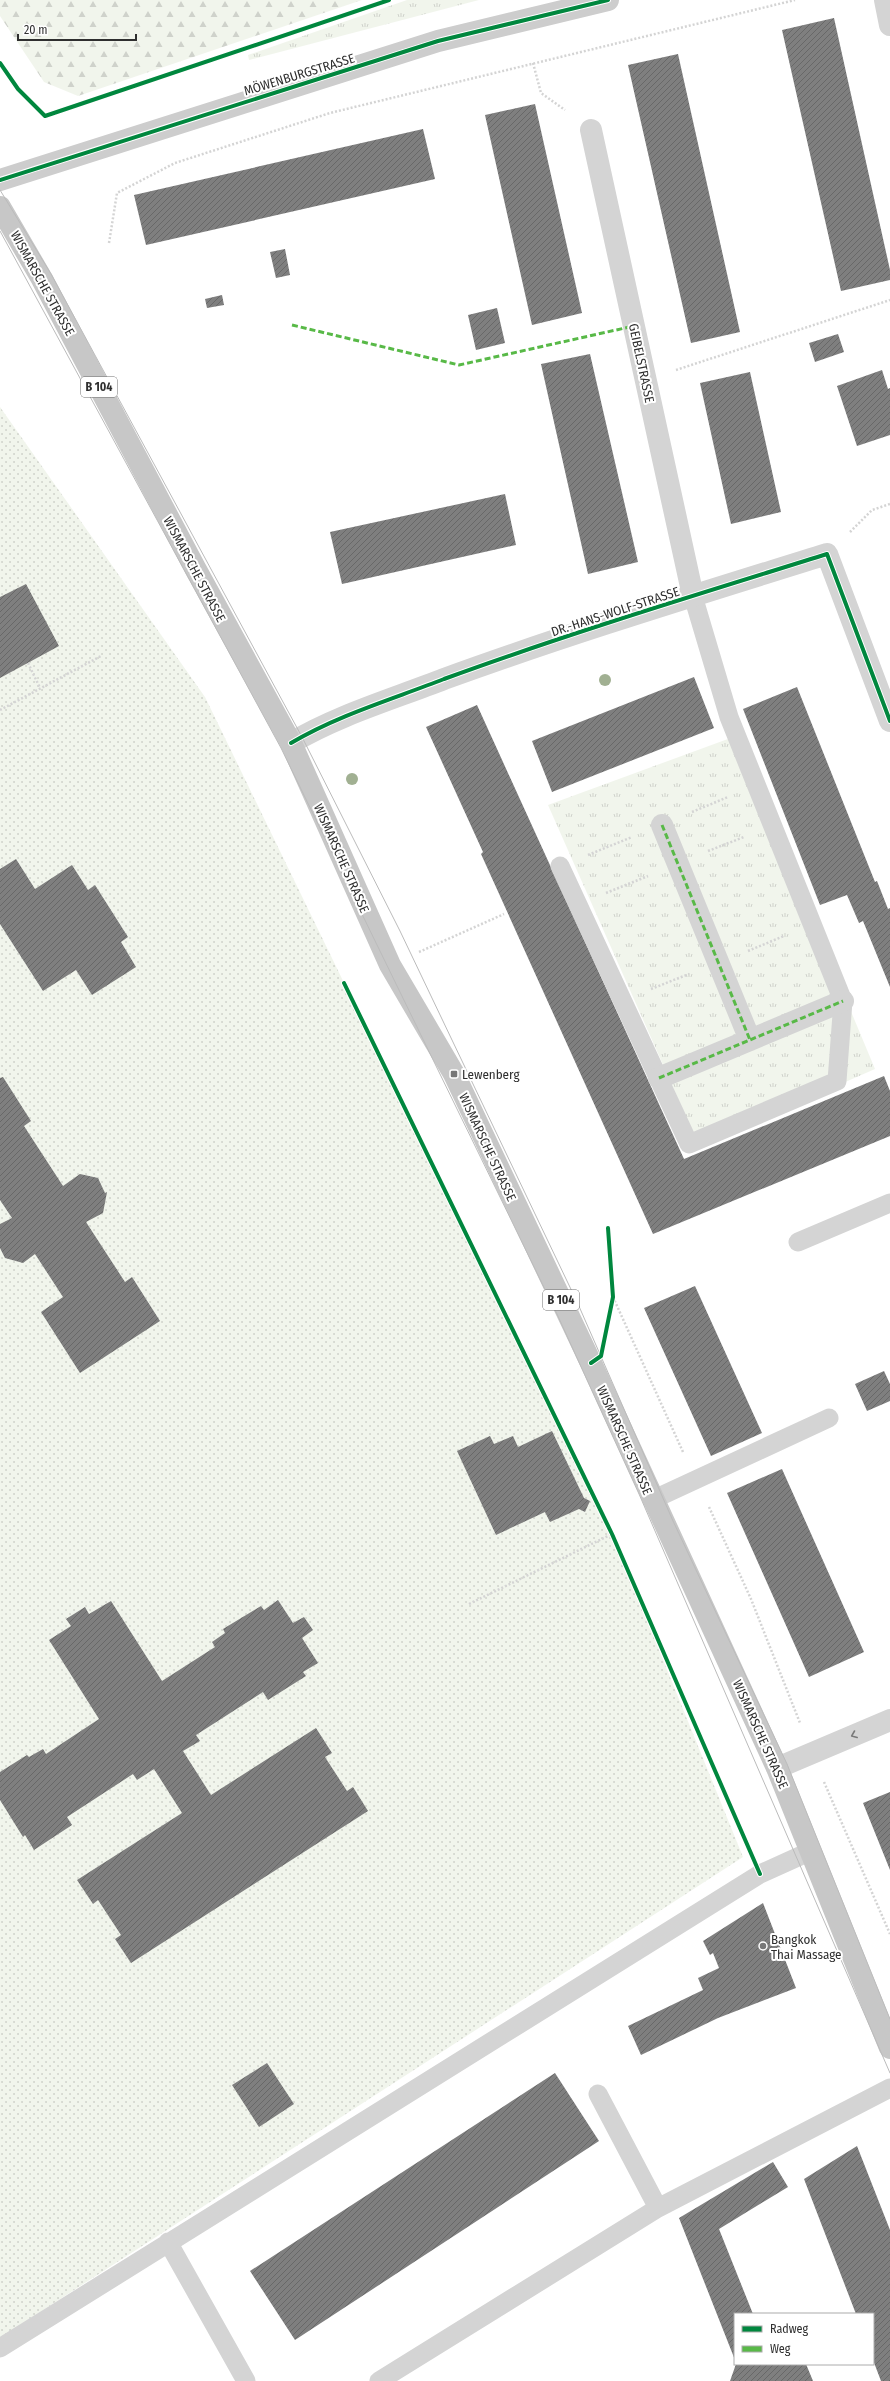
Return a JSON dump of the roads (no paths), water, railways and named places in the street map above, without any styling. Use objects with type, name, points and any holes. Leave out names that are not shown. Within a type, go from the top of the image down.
[{"type":"main road","name":"WISMARSCHE STRASSE","points":[[0,207],[42,279],[195,568],[291,744],[390,965],[454,1074],[591,1363],[652,1500],[777,1768],[811,1851],[886,2024],[890,2048]]},
{"type":"street","name":"MÖWENBURGSTRASSE","points":[[0,180],[438,41],[608,0]]},
{"type":"street","points":[[885,0],[890,25]]},
{"type":"street","name":"GEIBELSTRASSE","points":[[591,130],[692,596]]},
{"type":"street","name":"DR.-HANS-WOLF-STRASSE","points":[[291,744],[355,713],[473,669],[692,596],[827,554],[890,721]]},
{"type":"street","points":[[662,825],[750,1040]]},
{"type":"street","points":[[659,1078],[843,1001]]},
{"type":"street","points":[[777,1768],[890,1720]]},
{"type":"lane","points":[[560,866],[689,1144],[837,1081],[843,1001],[729,717],[692,596]]},
{"type":"lane","points":[[798,1242],[890,1204]]},
{"type":"lane","points":[[652,1500],[829,1418]]},
{"type":"lane","points":[[0,2348],[760,1874],[811,1851]]},
{"type":"lane","points":[[379,2381],[658,2208],[890,2088]]},
{"type":"lane","points":[[598,2094],[658,2208]]},
{"type":"lane","points":[[168,2242],[246,2381]]},
{"type":"tram line","points":[[0,190],[51,274],[302,737],[400,931],[578,1304],[673,1521],[787,1764],[890,2019]]},
{"type":"tram line","points":[[0,231],[281,748],[557,1314],[639,1494],[890,2073]]},
{"type":"place","name":"Lewenberg","points":[[454,1074]]},
{"type":"place","name":"Bangkok Thai Massage","points":[[763,1946]]}]
